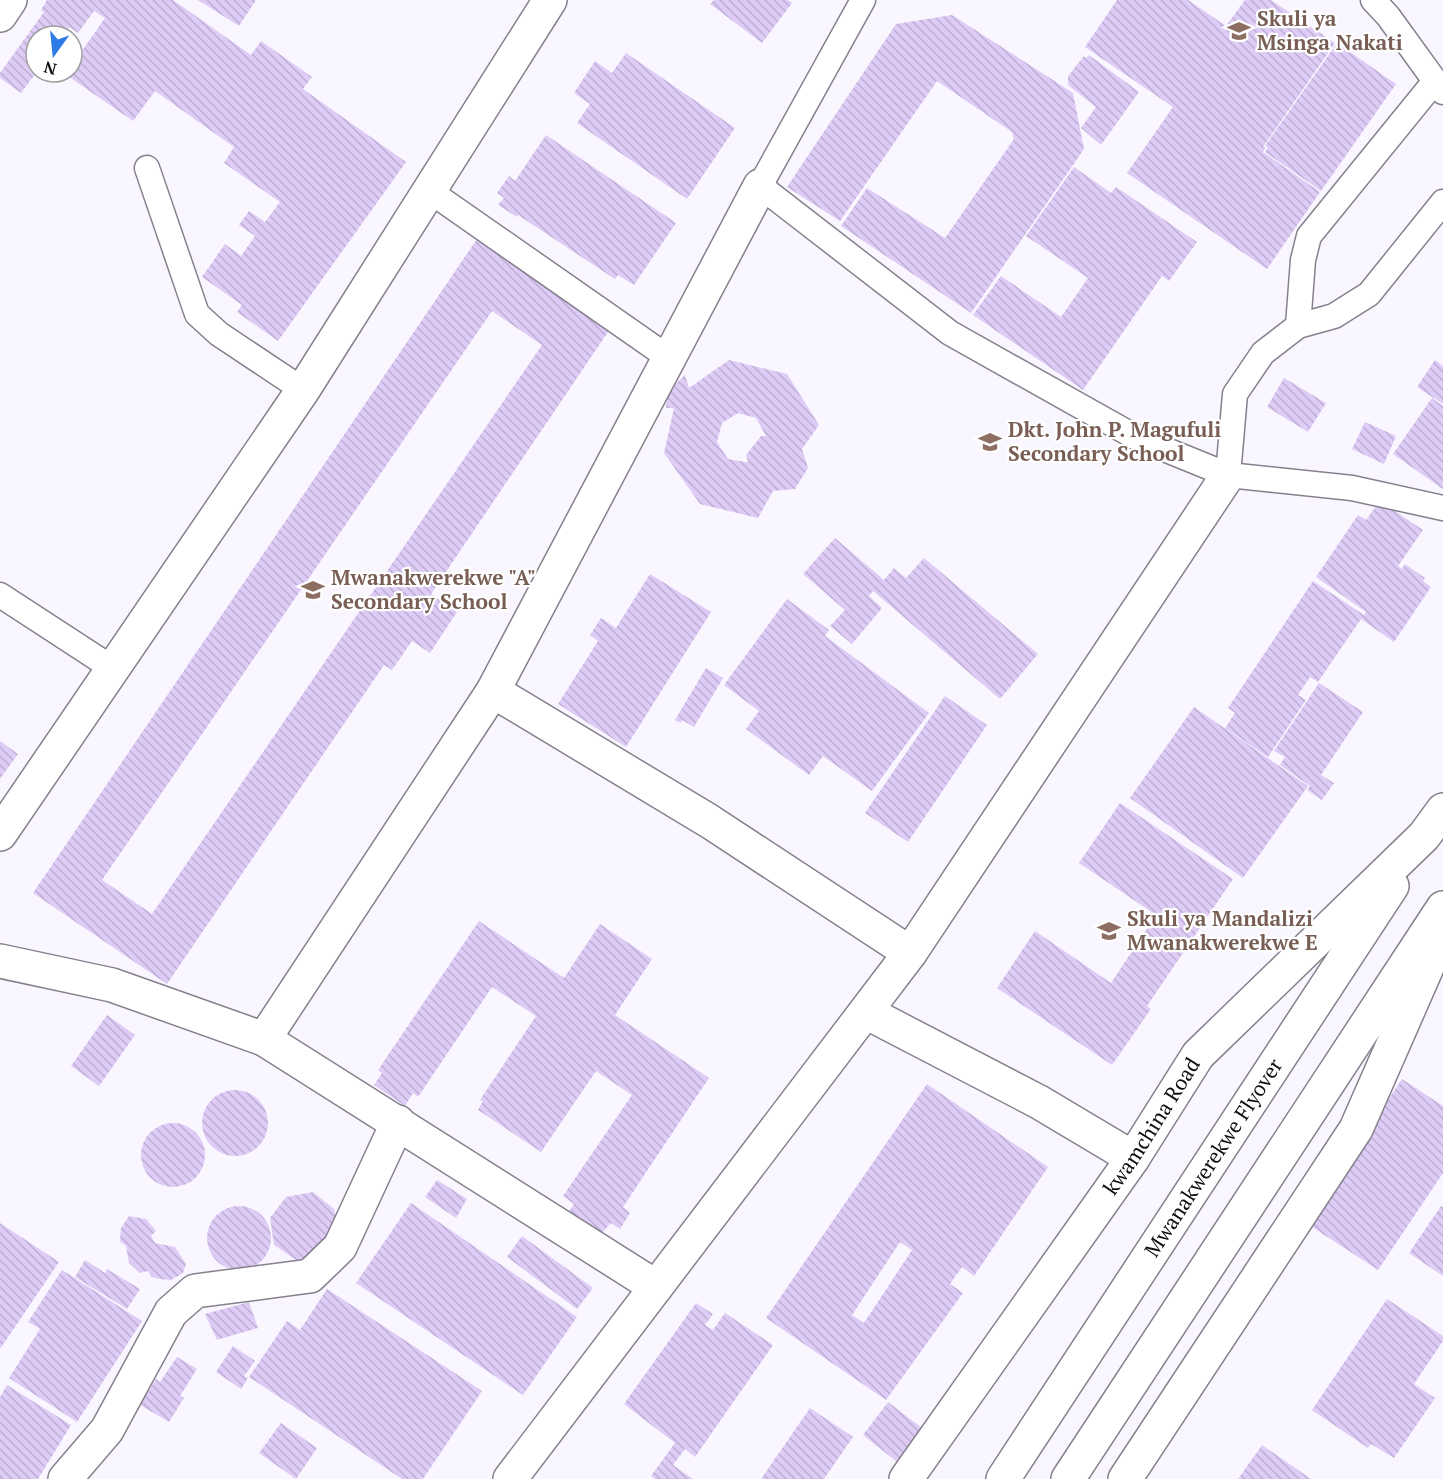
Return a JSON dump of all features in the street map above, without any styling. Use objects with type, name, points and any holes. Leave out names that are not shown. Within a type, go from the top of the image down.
[{"type":"street","points":[[0,15],[9,0]]},
{"type":"street","points":[[0,834],[303,390],[431,192],[550,0]]},
{"type":"street","points":[[264,1040],[493,691],[760,186]]},
{"type":"street","points":[[510,1479],[910,953],[1228,475]]},
{"type":"street","points":[[493,691],[709,821],[910,953]]},
{"type":"street","name":"kwamchina Road","points":[[906,1479],[1132,1158],[1198,1055],[1424,836],[1443,810]]},
{"type":"street","name":"Mwanakwerekwe Flyover","points":[[1003,1479],[1424,836]]},
{"type":"street","points":[[1068,1479],[1443,908]]},
{"type":"street","points":[[1125,1479],[1356,1129],[1443,931]]},
{"type":"street","points":[[0,961],[112,985],[264,1040],[398,1122],[656,1287]]},
{"type":"street","points":[[866,1012],[1039,1102],[1132,1158]]},
{"type":"street","points":[[65,1479],[107,1430],[171,1312],[195,1291],[310,1276],[340,1247],[398,1122]]},
{"type":"lane","points":[[863,0],[760,186],[950,333],[1137,438],[1228,475],[1352,488],[1443,508]]},
{"type":"lane","points":[[1298,326],[1303,260],[1309,236],[1439,86],[1388,16],[1373,0]]},
{"type":"lane","points":[[147,168],[197,314],[219,334],[303,390]]},
{"type":"lane","points":[[431,192],[669,358]]},
{"type":"lane","points":[[1228,475],[1235,394],[1263,353],[1298,326],[1334,316],[1369,294],[1443,202]]},
{"type":"lane","points":[[0,595],[112,668]]},
{"type":"building","points":[[47,0],[173,0],[251,55],[261,41],[312,77],[303,89],[406,162],[278,341],[237,312],[242,305],[202,277],[225,244],[241,256],[255,236],[239,225],[249,211],[265,222],[280,202],[224,163],[234,147],[155,91],[133,121],[79,84],[84,84],[84,48],[105,18],[94,11],[84,25],[35,24],[44,12],[41,10]]},
{"type":"building","points":[[198,0],[256,0],[239,26]]},
{"type":"building","points":[[714,0],[788,0],[792,3],[762,43],[710,4]]},
{"type":"building","points":[[1117,0],[1188,0],[1226,26],[1245,0],[1271,0],[1335,43],[1263,147],[1265,148],[1263,152],[1320,192],[1267,269],[1127,173],[1173,107],[1085,47]]},
{"type":"building","points":[[952,15],[1073,93],[1084,149],[971,313],[841,226],[867,188],[945,238],[1014,139],[1012,132],[937,81],[840,221],[787,187],[896,24]]},
{"type":"building","points":[[24,40],[24,84],[28,84],[21,93],[0,78],[0,73]]},
{"type":"building","points":[[1337,43],[1396,84],[1321,191],[1265,152],[1268,148],[1265,146]]},
{"type":"building","points":[[626,53],[735,128],[687,199],[577,123],[590,104],[574,93],[595,61],[612,73]]},
{"type":"building","points":[[1089,55],[1139,92],[1101,145],[1081,128],[1096,107],[1068,85],[1068,76],[1084,56],[1086,58]]},
{"type":"building","points":[[546,135],[676,223],[634,285],[618,275],[615,279],[518,215],[517,217],[498,205],[504,198],[497,193],[509,176],[515,181]]},
{"type":"building","points":[[1074,167],[1111,193],[1116,187],[1197,242],[1169,281],[1162,276],[1083,390],[973,315],[1001,276],[1061,317],[1088,278],[1026,236]]},
{"type":"building","points":[[477,239],[610,329],[431,594],[457,612],[430,653],[412,641],[392,670],[384,665],[167,984],[33,893]],"holes":[[[492,311],[542,345],[152,914],[102,880]]]},
{"type":"building","points":[[729,360],[787,374],[819,425],[802,449],[808,468],[795,489],[773,491],[758,518],[700,504],[664,453],[674,408],[666,408],[667,392],[685,375],[689,388]],"holes":[[[738,413],[756,418],[766,436],[761,436],[746,455],[748,462],[728,459],[717,442],[722,423]]]},
{"type":"building","points":[[1435,360],[1443,366],[1443,404],[1417,387]]},
{"type":"building","points":[[1284,378],[1326,403],[1308,432],[1267,407]]},
{"type":"building","points":[[1432,398],[1443,406],[1443,489],[1393,454]]},
{"type":"building","points":[[1365,422],[1396,436],[1384,464],[1352,449]]},
{"type":"building","points":[[1380,501],[1423,530],[1398,566],[1402,569],[1405,564],[1425,578],[1423,581],[1431,587],[1394,642],[1361,619],[1318,682],[1310,677],[1298,695],[1306,700],[1268,757],[1225,728],[1235,713],[1228,708],[1313,581],[1364,615],[1366,612],[1316,577],[1358,515],[1366,520]]},
{"type":"building","points":[[835,538],[884,580],[894,568],[906,578],[924,558],[1038,654],[1000,699],[873,591],[869,596],[882,608],[852,644],[830,626],[845,610],[803,574]]},
{"type":"building","points":[[650,574],[711,612],[626,747],[558,704],[598,641],[590,635],[601,618],[616,628]]},
{"type":"building","points":[[787,599],[829,630],[825,636],[929,713],[872,791],[823,756],[809,775],[746,729],[759,711],[724,685]]},
{"type":"building","points":[[706,668],[723,678],[694,727],[682,720],[681,723],[675,720]]},
{"type":"building","points":[[1319,683],[1363,712],[1321,775],[1334,783],[1322,800],[1307,790],[1310,786],[1280,765],[1285,757],[1274,751]]},
{"type":"building","points":[[945,696],[987,725],[908,842],[865,813]]},
{"type":"building","points":[[1194,707],[1308,786],[1243,878],[1130,798]]},
{"type":"building","points":[[0,741],[18,754],[0,779]]},
{"type":"building","points":[[1120,803],[1233,879],[1147,1006],[1151,1009],[1112,1065],[997,988],[1035,931],[1111,983],[1156,915],[1079,863]]},
{"type":"building","points":[[479,921],[564,978],[600,924],[652,959],[615,1015],[709,1078],[623,1207],[630,1213],[620,1229],[611,1223],[601,1234],[568,1213],[574,1204],[563,1196],[632,1095],[596,1071],[541,1152],[478,1110],[483,1101],[480,1100],[536,1016],[492,987],[418,1097],[413,1093],[405,1106],[374,1085],[382,1073],[378,1070]]},
{"type":"building","points":[[107,1015],[135,1035],[99,1086],[71,1066]]},
{"type":"building","points":[[1402,1079],[1443,1106],[1443,1173],[1378,1270],[1306,1223]]},
{"type":"building","points":[[927,1084],[1048,1167],[974,1276],[962,1267],[950,1284],[963,1293],[886,1400],[766,1318]],"holes":[[[900,1242],[912,1250],[864,1323],[852,1315]]]},
{"type":"building","points":[[235,1090],[248,1093],[258,1100],[265,1110],[268,1123],[265,1136],[258,1146],[248,1153],[235,1156],[222,1153],[212,1146],[205,1136],[202,1123],[205,1110],[212,1100],[222,1093]]},
{"type":"building","points":[[173,1123],[185,1125],[196,1132],[203,1143],[205,1155],[203,1167],[196,1178],[185,1185],[173,1187],[161,1185],[150,1178],[143,1167],[141,1155],[143,1143],[150,1132],[161,1125]]},
{"type":"building","points":[[437,1180],[467,1199],[456,1218],[425,1197]]},
{"type":"building","points":[[313,1192],[334,1209],[339,1235],[322,1257],[296,1260],[274,1245],[270,1218],[286,1197]]},
{"type":"building","points":[[411,1203],[577,1317],[523,1395],[356,1283]]},
{"type":"building","points":[[233,1206],[245,1206],[262,1215],[269,1226],[271,1238],[269,1250],[262,1261],[245,1270],[233,1270],[221,1265],[212,1256],[207,1244],[207,1232],[212,1220],[221,1211]]},
{"type":"building","points":[[1441,1206],[1443,1207],[1443,1276],[1409,1253]]},
{"type":"building","points":[[129,1216],[146,1219],[156,1231],[151,1236],[155,1243],[175,1247],[186,1264],[183,1273],[171,1280],[159,1279],[152,1277],[148,1271],[140,1273],[129,1263],[126,1246],[120,1241],[121,1228]]},
{"type":"building","points":[[0,1223],[59,1262],[0,1349]]},
{"type":"building","points":[[522,1236],[593,1288],[577,1309],[507,1257]]},
{"type":"building","points":[[85,1260],[105,1273],[107,1269],[140,1289],[127,1309],[75,1277]]},
{"type":"building","points":[[62,1270],[142,1321],[77,1422],[9,1378],[40,1329],[28,1322]]},
{"type":"building","points":[[327,1289],[482,1391],[423,1479],[402,1479],[249,1377],[287,1321],[300,1330]]},
{"type":"building","points":[[1387,1299],[1443,1336],[1443,1341],[1414,1384],[1435,1398],[1394,1458],[1371,1444],[1368,1448],[1312,1410]]},
{"type":"building","points":[[249,1302],[258,1328],[217,1340],[205,1314]]},
{"type":"building","points":[[696,1303],[713,1314],[705,1325],[713,1330],[725,1313],[773,1345],[695,1457],[685,1449],[673,1465],[693,1479],[655,1479],[651,1476],[675,1443],[624,1404]]},
{"type":"building","points":[[233,1346],[255,1361],[244,1376],[248,1378],[241,1389],[216,1372]]},
{"type":"building","points":[[177,1357],[197,1369],[180,1396],[184,1398],[169,1422],[140,1405],[156,1379],[160,1382]]},
{"type":"building","points":[[7,1385],[71,1425],[38,1479],[0,1479],[0,1397]]},
{"type":"building","points":[[888,1402],[935,1438],[905,1468],[863,1435]]},
{"type":"building","points":[[810,1408],[853,1437],[824,1479],[761,1479]]},
{"type":"building","points":[[281,1423],[317,1448],[296,1479],[259,1453]]},
{"type":"building","points":[[1262,1445],[1311,1479],[1238,1479]]},
{"type":"place","name":"Skuli ya Msinga Nakati","points":[[1239,31]]},
{"type":"place","name":"Dkt. John P. Magufuli Secondary School","points":[[990,442]]},
{"type":"place","name":"Mwanakwerekwe \"A\" Secondary School","points":[[313,590]]},
{"type":"place","name":"Skuli ya Mandalizi Mwanakwerekwe E","points":[[1109,931]]}]
